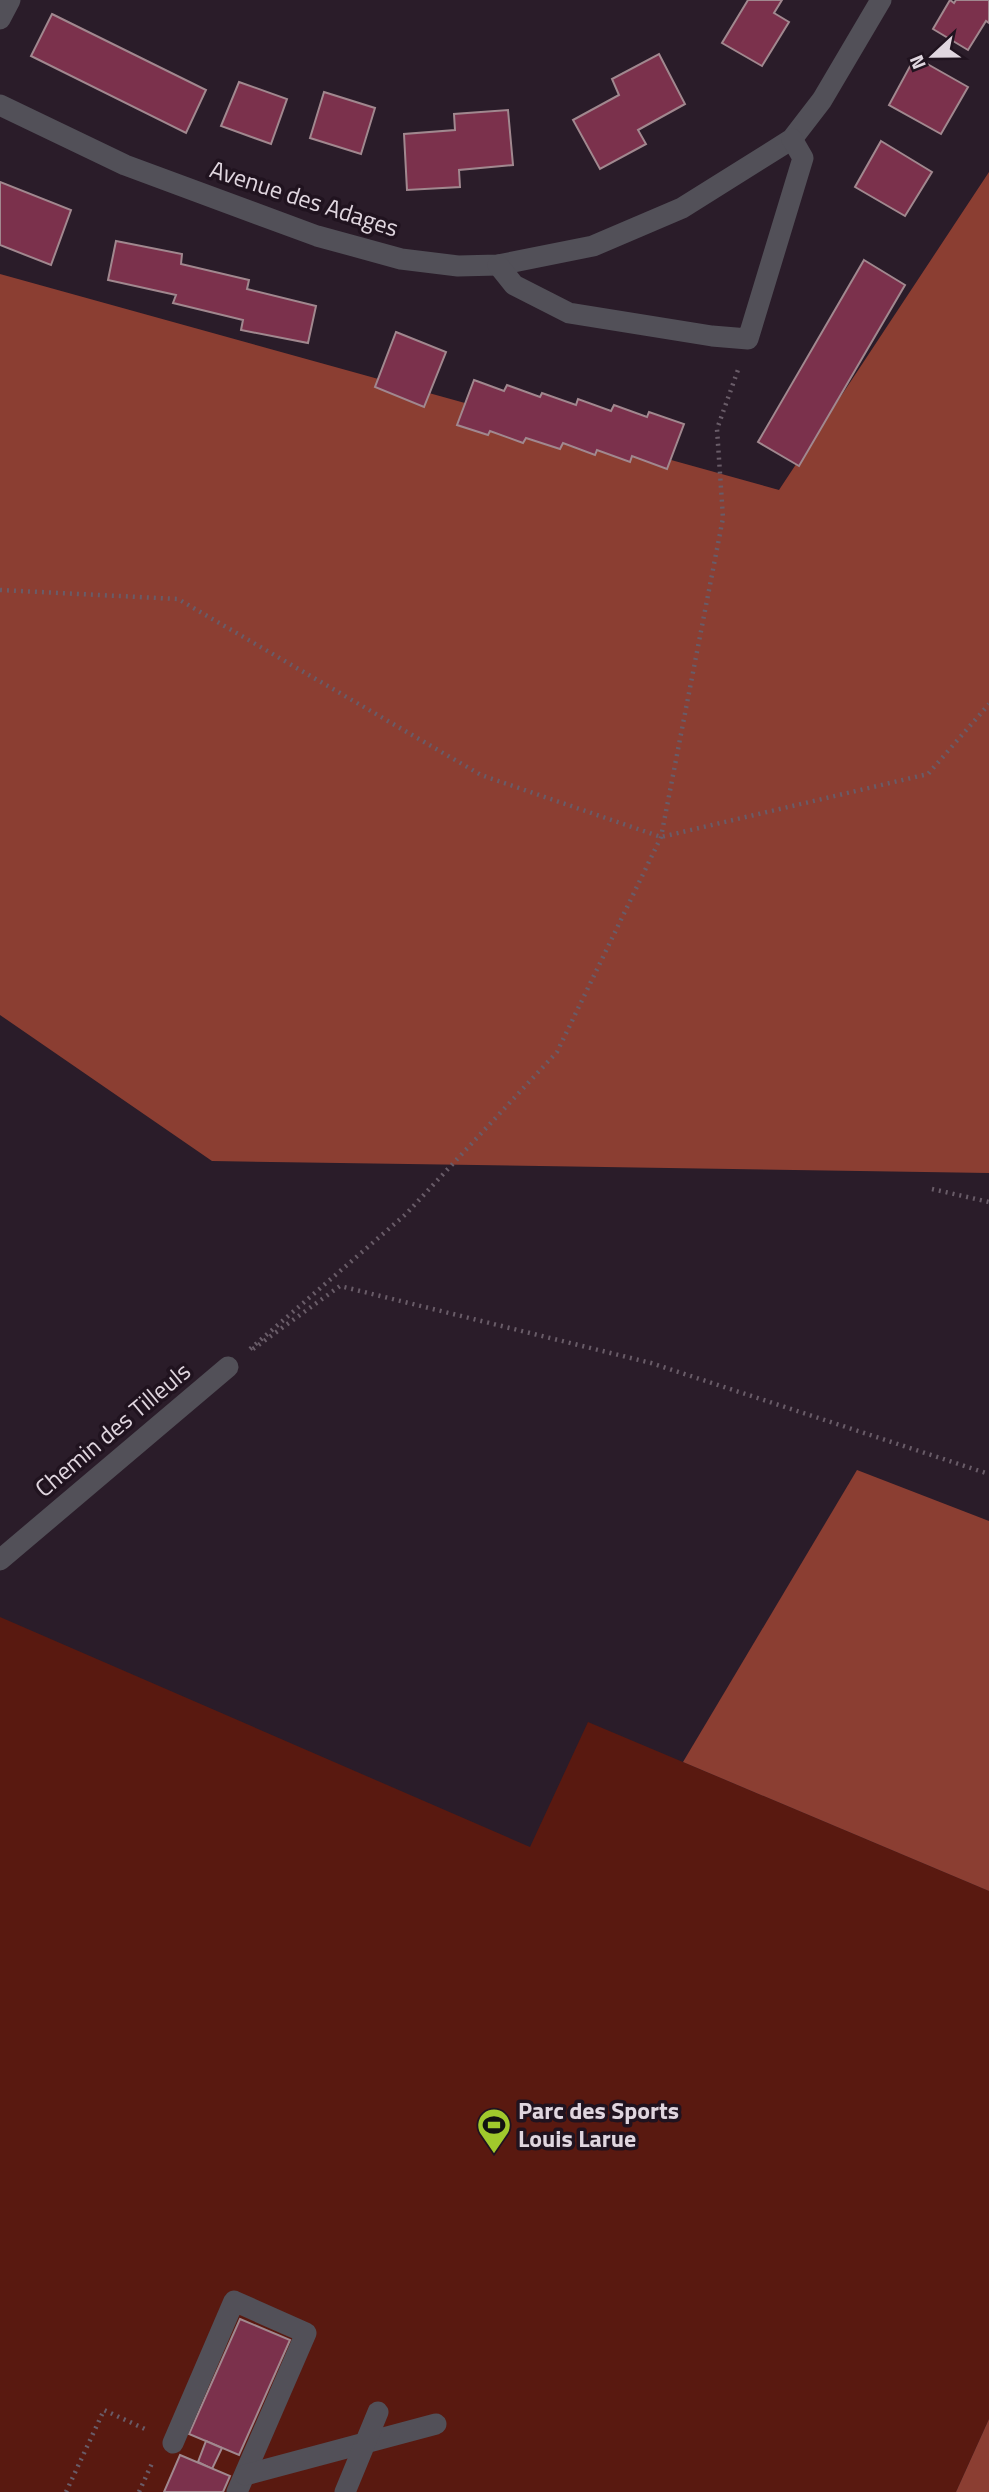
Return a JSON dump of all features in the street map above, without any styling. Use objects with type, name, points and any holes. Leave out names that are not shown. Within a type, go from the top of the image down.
[{"type":"street","points":[[0,19],[10,0]]},
{"type":"street","name":"Avenue des Adages","points":[[0,105],[125,165],[317,236],[401,259],[458,266],[498,265],[593,246],[682,208],[792,139],[822,100],[881,0]]},
{"type":"street","points":[[498,265],[514,285],[569,313],[712,336],[748,339],[803,158],[792,139]]},
{"type":"street","name":"Chemin des Tilleuls","points":[[0,1560],[228,1367]]},
{"type":"street","points":[[173,2442],[234,2301],[306,2333],[241,2484]]},
{"type":"street","points":[[345,2492],[378,2412]]},
{"type":"street","points":[[241,2484],[436,2424]]},
{"type":"path","points":[[228,1367],[406,1214],[557,1052],[661,837],[723,518],[717,429],[748,339]]},
{"type":"path","points":[[0,590],[178,599],[481,775],[661,837],[928,774],[989,704]]},
{"type":"path","points":[[932,1189],[989,1202]]},
{"type":"path","points":[[228,1367],[340,1286],[651,1363],[989,1474]]},
{"type":"path","points":[[66,2492],[104,2410],[173,2442]]},
{"type":"shaded area","points":[[989,172],[989,1173],[212,1161],[0,1015],[0,274],[779,490]]},
{"type":"shaded area","points":[[857,1470],[989,1521],[989,1891],[683,1762]]},
{"type":"shaded area","name":"Parc des Sports Louis Larue","points":[[0,1617],[530,1847],[588,1722],[989,1891],[989,2419],[956,2492],[0,2492]]},
{"type":"shaded area","points":[[989,2419],[989,2492],[956,2492]]},
{"type":"building","points":[[748,0],[782,0],[774,13],[789,22],[762,66],[722,43]]},
{"type":"building","points":[[950,0],[954,3],[956,0],[989,0],[989,23],[986,21],[968,50],[933,29]]},
{"type":"building","points":[[52,14],[206,90],[186,133],[31,56]]},
{"type":"building","points":[[659,54],[685,104],[638,130],[646,144],[600,169],[573,120],[619,95],[612,79]]},
{"type":"building","points":[[915,57],[968,87],[941,134],[889,105]]},
{"type":"building","points":[[239,82],[287,99],[271,144],[221,126]]},
{"type":"building","points":[[324,92],[375,108],[361,154],[310,138]]},
{"type":"building","points":[[508,110],[513,165],[459,170],[460,187],[407,190],[404,134],[455,130],[454,114]]},
{"type":"building","points":[[881,141],[932,172],[905,216],[855,187]]},
{"type":"building","points":[[0,182],[71,210],[51,265],[0,245]]},
{"type":"building","points":[[116,241],[182,254],[181,264],[249,280],[247,289],[316,306],[308,343],[241,330],[243,320],[173,303],[176,295],[108,280]]},
{"type":"building","points":[[864,260],[905,285],[799,466],[758,442]]},
{"type":"building","points":[[396,332],[446,352],[424,407],[375,387]]},
{"type":"building","points":[[474,380],[504,391],[507,385],[540,397],[542,393],[576,405],[578,399],[611,411],[614,405],[647,417],[649,412],[684,424],[667,469],[632,456],[630,462],[597,450],[595,455],[563,443],[560,449],[526,438],[523,443],[490,431],[488,435],[457,425]]},
{"type":"building","points":[[240,2319],[290,2340],[239,2455],[189,2434]]},
{"type":"building","points":[[206,2441],[222,2448],[212,2469],[198,2462]]},
{"type":"building","points":[[180,2455],[230,2476],[223,2492],[164,2492]]},
{"type":"place","name":"Parc des Sports Louis Larue","points":[[494,2155]]}]
